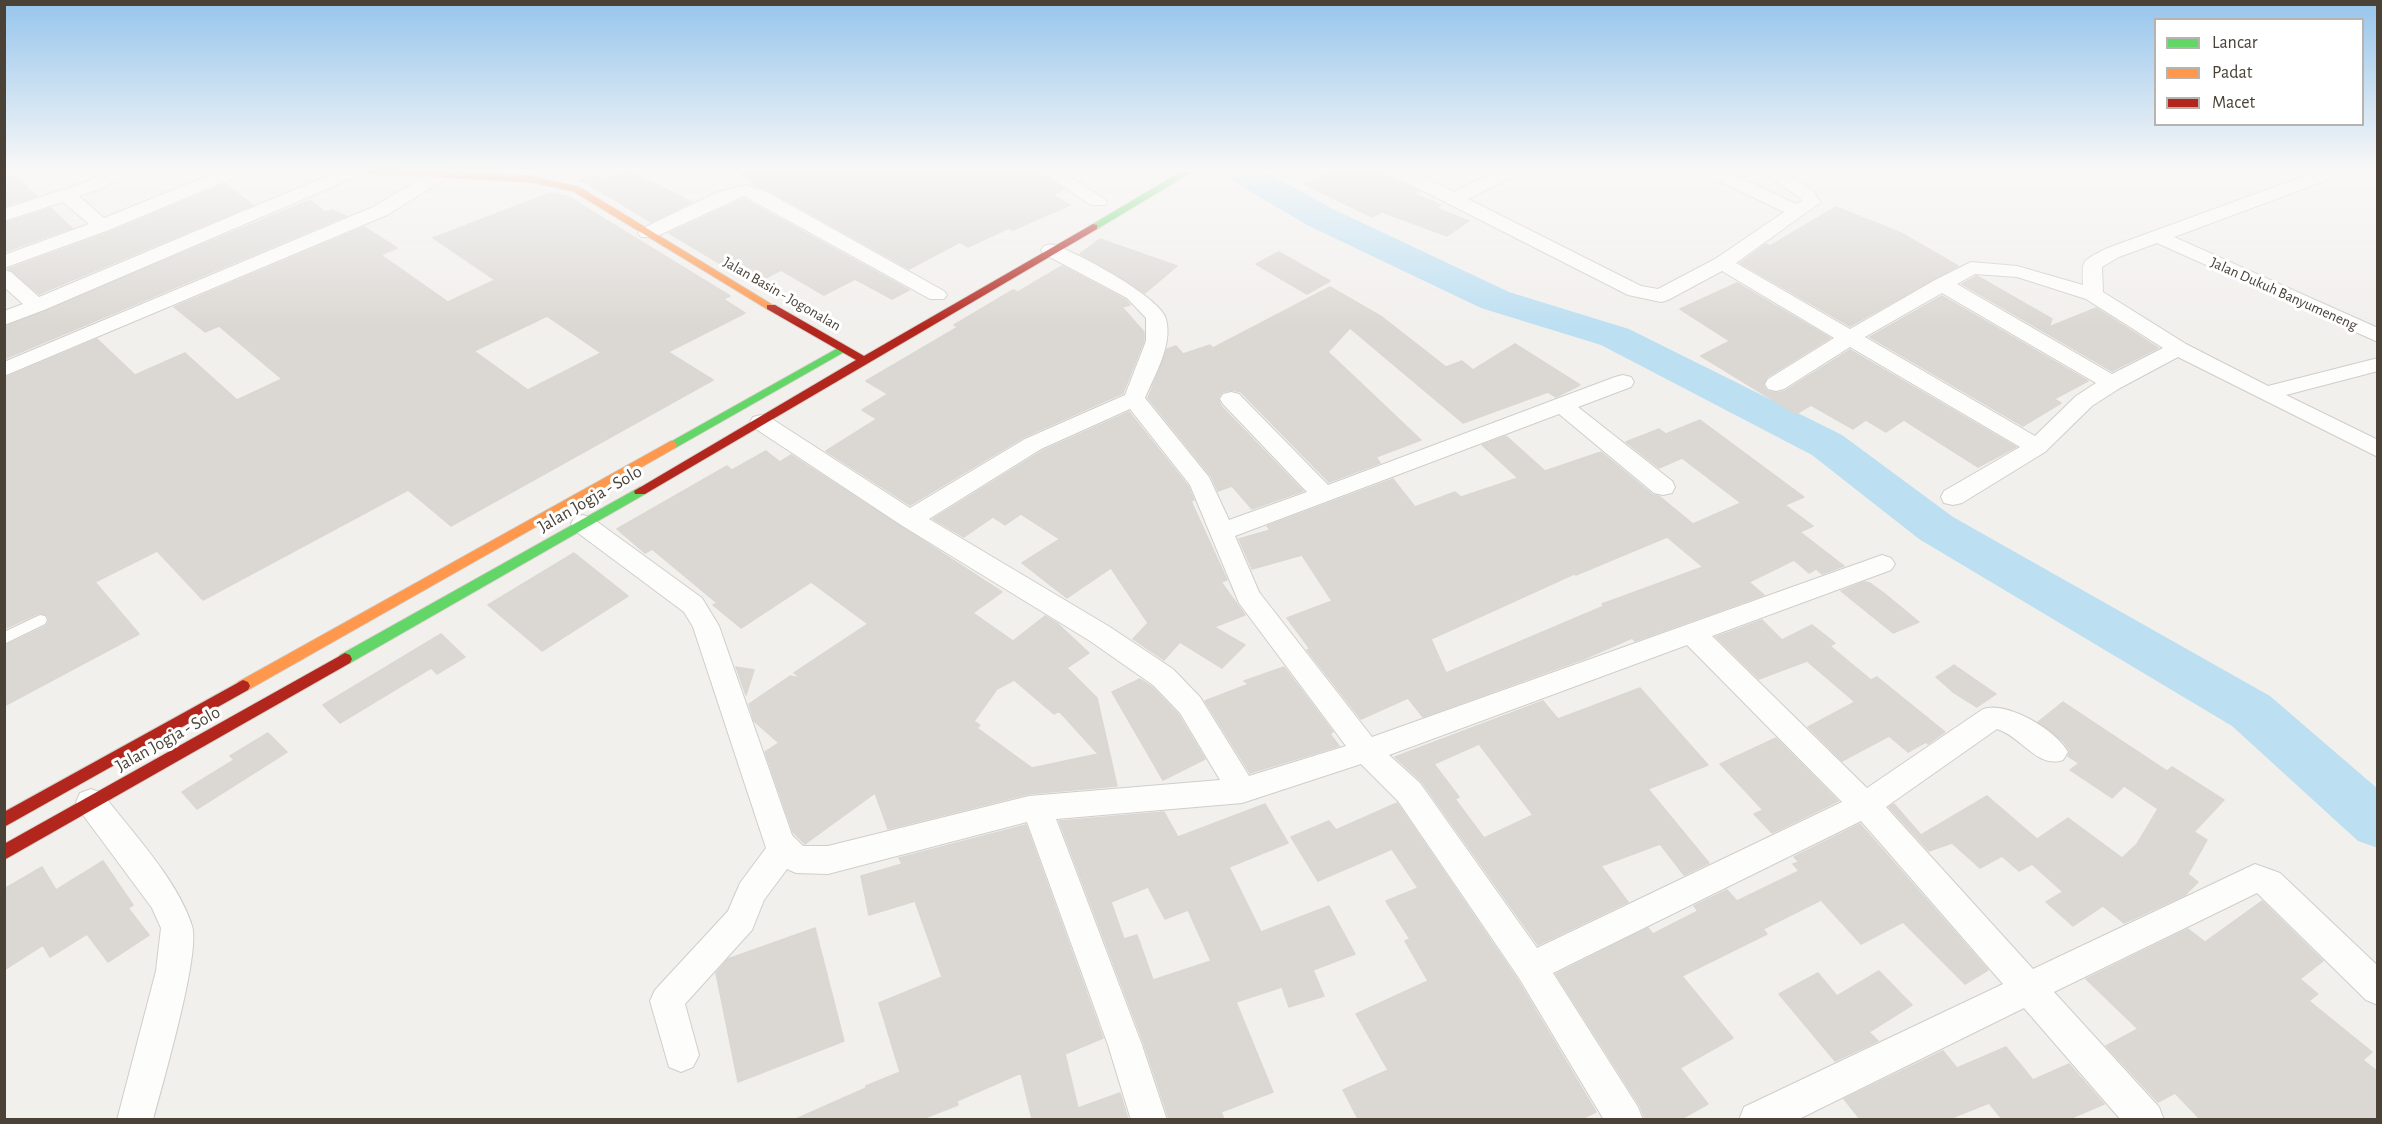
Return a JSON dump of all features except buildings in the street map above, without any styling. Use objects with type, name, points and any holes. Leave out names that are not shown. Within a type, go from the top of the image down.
[{"type":"main road","name":"Jalan Basin - Jogonalan","points":[[631,222],[865,361]]},
{"type":"main road","name":"Jalan Jogja - Solo","points":[[4,853],[761,422],[1099,222]]},
{"type":"main road","name":"Jalan Jogja - Solo","points":[[4,820],[862,337]]},
{"type":"street","points":[[98,222],[102,226]]},
{"type":"street","points":[[4,262],[111,222]]},
{"type":"street","points":[[4,319],[233,222]]},
{"type":"street","points":[[4,370],[353,222]]},
{"type":"street","points":[[648,233],[670,222]]},
{"type":"street","points":[[806,222],[935,296]]},
{"type":"street","points":[[1500,222],[1635,291],[1661,296],[1722,263],[1782,222]]},
{"type":"street","points":[[2093,296],[2092,264],[2112,253],[2197,222]]},
{"type":"street","name":"Jalan Dukuh Banyumeneng","points":[[2158,237],[2378,336]]},
{"type":"street","points":[[910,519],[1033,444],[1134,399],[1157,341],[1156,317],[1134,294],[1051,250]]},
{"type":"street","points":[[1722,263],[2037,447]]},
{"type":"street","points":[[1776,384],[1850,337],[1971,268],[1991,266],[2021,272],[2093,296],[2178,349],[2378,450]]},
{"type":"street","points":[[4,276],[37,306]]},
{"type":"street","points":[[1942,284],[2112,383]]},
{"type":"street","points":[[1953,497],[2037,447],[2084,401],[2112,383],[2178,349]]},
{"type":"street","points":[[2267,393],[2378,364]]},
{"type":"street","points":[[1220,532],[1623,382]]},
{"type":"street","points":[[1134,399],[1200,483],[1248,596],[1366,751],[1409,792],[1530,967],[1625,1119]]},
{"type":"street","points":[[1231,399],[1324,495]]},
{"type":"street","points":[[1562,405],[1662,487]]},
{"type":"street","points":[[761,422],[910,519],[1101,634],[1163,677],[1190,705],[1242,791]]},
{"type":"street","points":[[583,524],[693,605],[706,626],[779,843],[796,859],[828,860],[1037,808],[1242,791],[1366,751],[1882,564]]},
{"type":"street","points":[[1692,633],[1864,805],[2146,1119]]},
{"type":"street","points":[[1530,967],[1864,805],[1993,717],[2014,723],[2053,752]]},
{"type":"street","points":[[91,802],[164,899],[177,928],[173,971],[135,1119]]},
{"type":"street","points":[[1037,808],[1125,1046],[1149,1119]]},
{"type":"street","points":[[681,1055],[667,1001],[741,920],[751,893],[784,848]]},
{"type":"street","points":[[1757,1119],[2255,878],[2269,883],[2378,989]]},
{"type":"lane","points":[[4,639],[40,620]]},
{"type":"waterway","points":[[1331,222],[1495,300],[1615,337],[1827,445],[1936,528],[2251,711],[2378,824]]},
{"type":"traffic: fast","points":[[1093,227],[1101,222]]},
{"type":"traffic: fast","points":[[671,445],[840,350]]},
{"type":"traffic: fast","points":[[345,659],[640,491]]},
{"type":"traffic: slow","points":[[631,222],[771,307]]},
{"type":"traffic: slow","points":[[243,686],[671,445]]},
{"type":"traffic: jam","points":[[640,491],[1093,227]]},
{"type":"traffic: jam","points":[[771,307],[865,361]]},
{"type":"traffic: jam","points":[[4,853],[345,659]]},
{"type":"traffic: jam","points":[[4,820],[243,686]]}]
